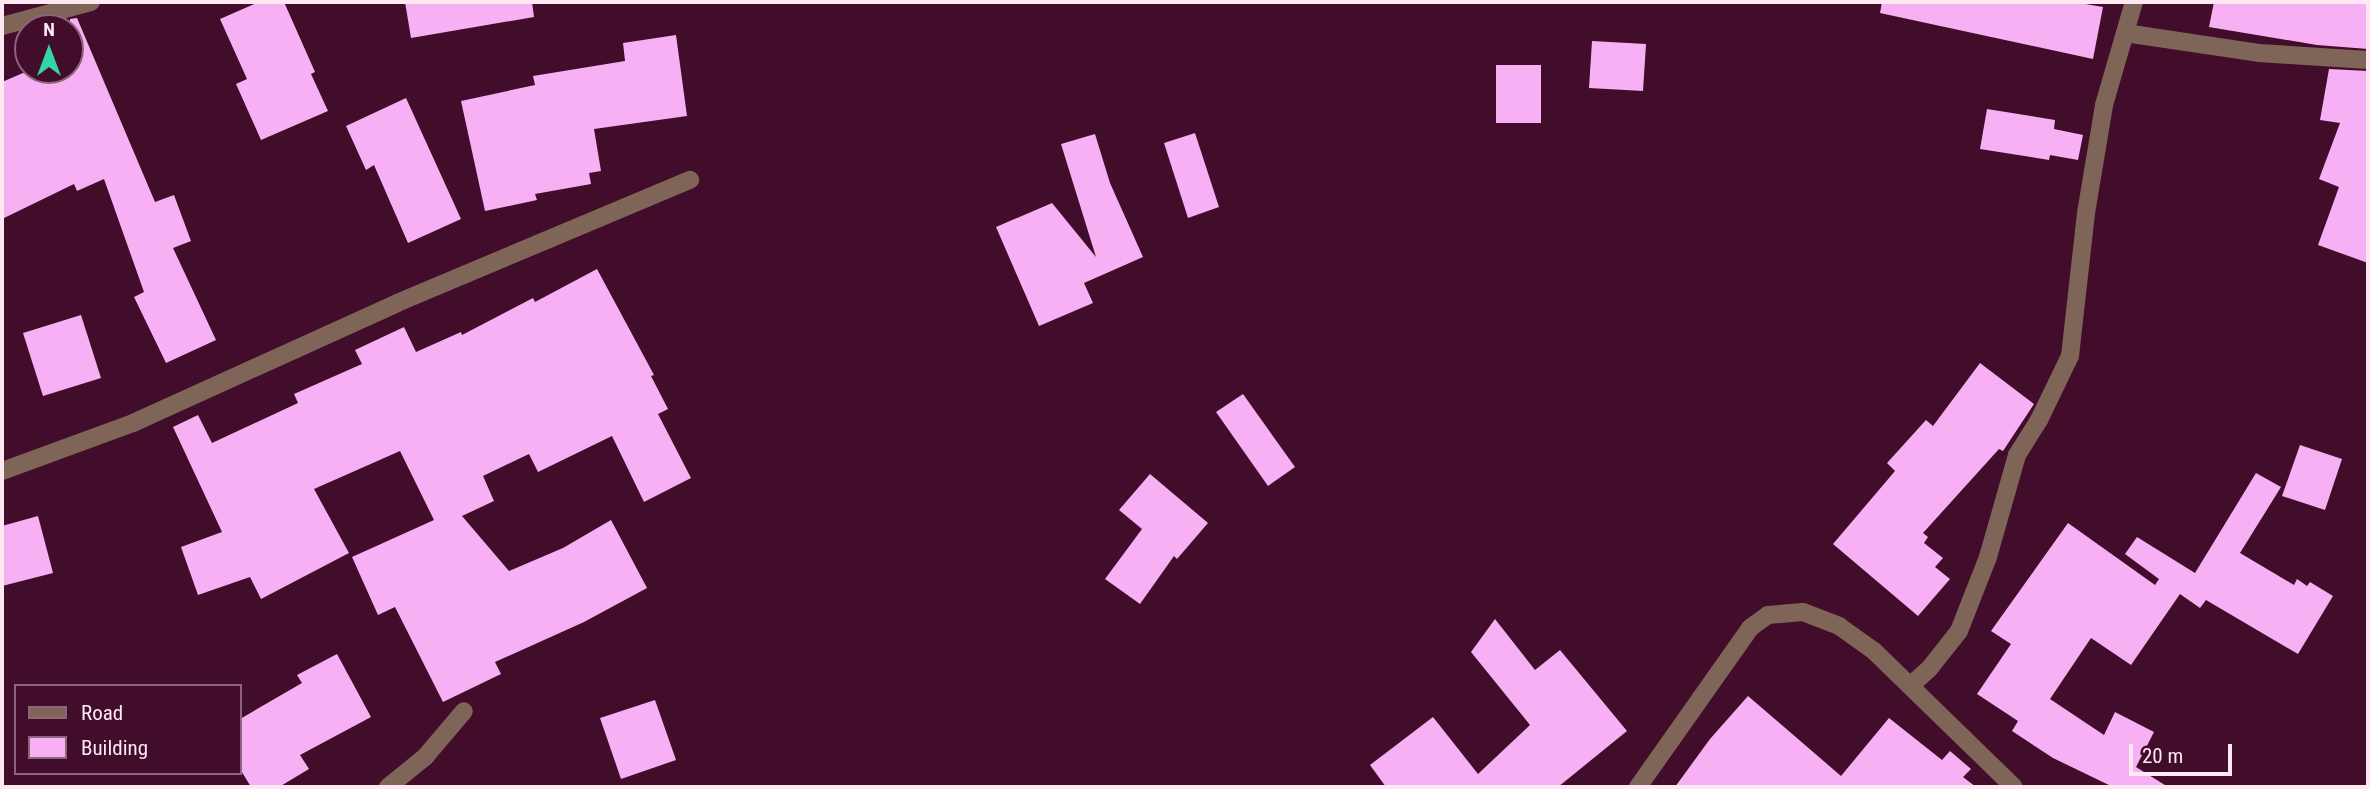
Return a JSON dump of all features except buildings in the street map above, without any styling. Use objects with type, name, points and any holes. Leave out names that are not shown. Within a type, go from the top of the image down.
[{"type":"street","points":[[2,26],[91,2]]},
{"type":"street","points":[[1910,686],[1929,669],[1959,631],[1988,557],[2017,456],[2039,421],[2070,356],[2086,213],[2104,105],[2134,2]]},
{"type":"street","points":[[2125,33],[2259,53],[2368,60]]},
{"type":"street","points":[[2,471],[133,423],[397,303],[690,180]]},
{"type":"street","points":[[1638,787],[1728,655],[1750,628],[1768,615],[1803,612],[1839,626],[1874,651],[2014,787]]},
{"type":"street","points":[[388,787],[425,757],[464,711]]}]
